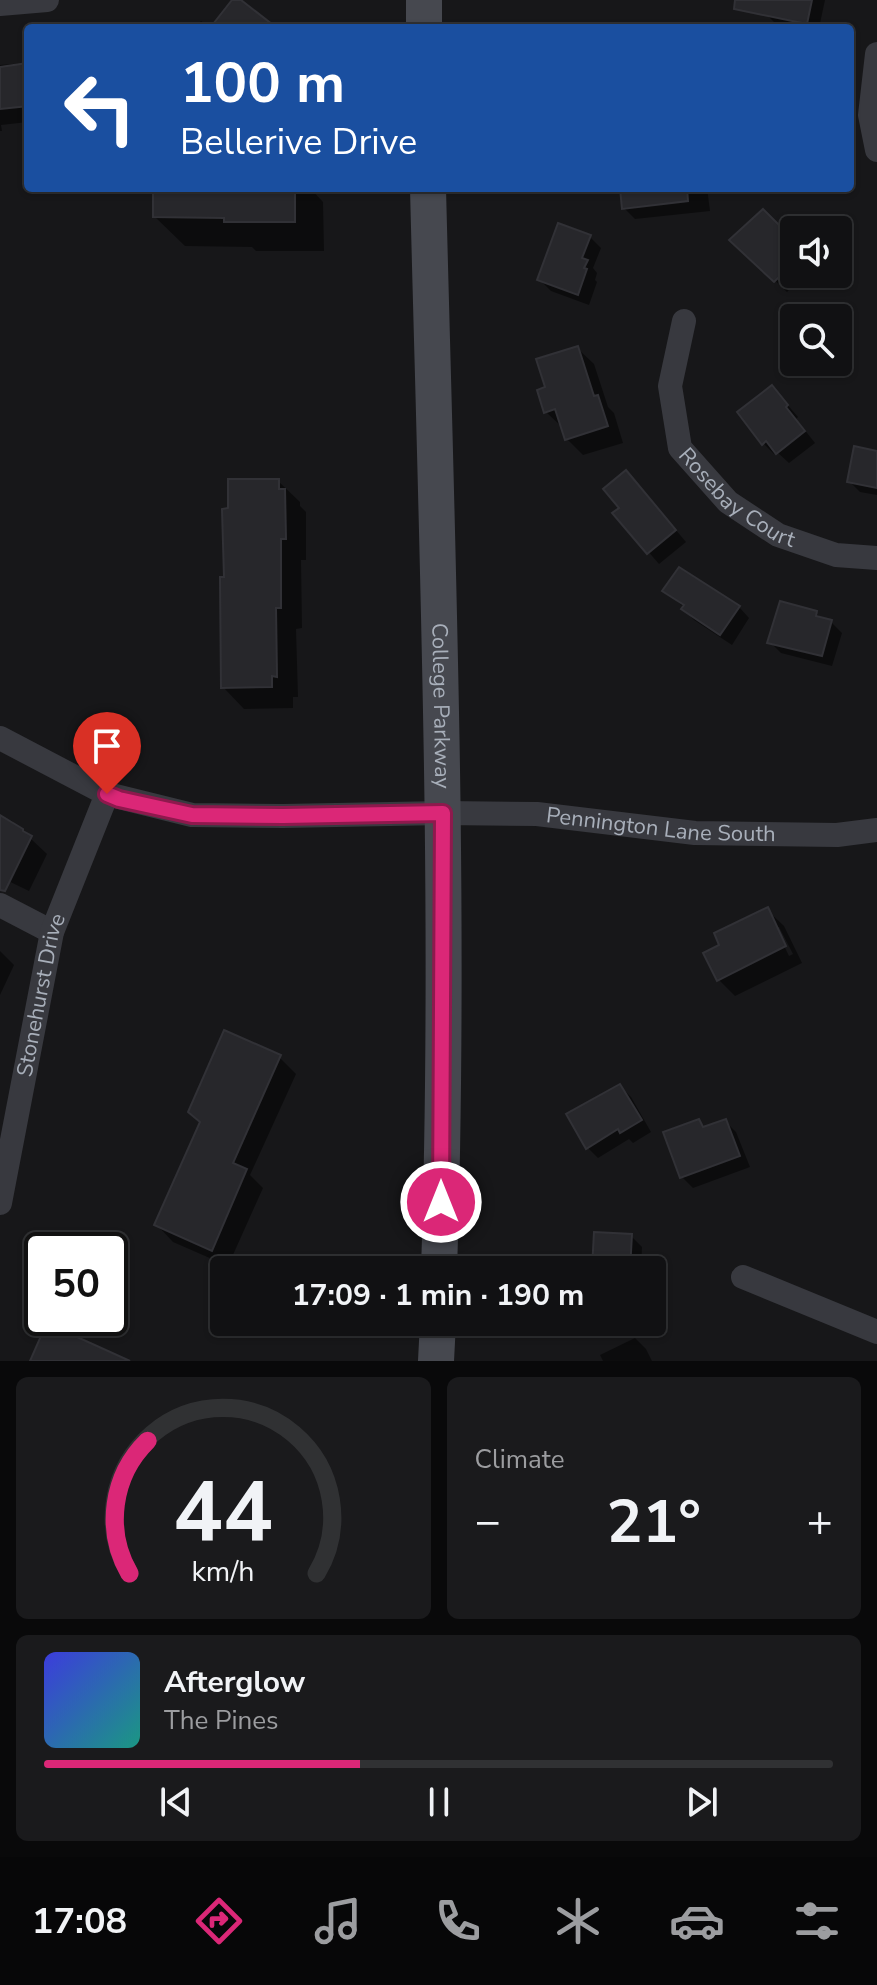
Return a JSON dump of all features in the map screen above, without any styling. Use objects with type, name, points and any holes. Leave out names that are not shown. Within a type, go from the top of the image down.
[{"type":"main road","points":[[424,0],[424,24]]},
{"type":"main road","name":"College Parkway","points":[[428,192],[443,813],[439,1256]]},
{"type":"main road","points":[[436,1361],[437,1336]]},
{"type":"street","points":[[0,4],[47,0]]},
{"type":"street","points":[[877,54],[870,115],[877,150]]},
{"type":"street","name":"Rosebay Court","points":[[684,321],[670,386],[680,448],[728,502],[778,535],[836,555],[877,558]]},
{"type":"street","name":"Pennington Lane South","points":[[0,738],[119,799],[192,815],[537,814],[695,833],[837,835],[877,830]]},
{"type":"street","name":"Stonehurst Drive","points":[[0,1203],[52,932],[107,794]]},
{"type":"street","points":[[0,905],[52,932]]},
{"type":"street","points":[[743,1277],[877,1332]]},
{"type":"building","points":[[232,0],[241,0],[272,24],[213,24]]},
{"type":"building","points":[[735,0],[812,0],[807,24],[734,9]]},
{"type":"building","points":[[24,64],[24,106],[0,109],[0,67]]},
{"type":"building","points":[[153,192],[295,192],[295,222],[224,222],[224,218],[153,217]]},
{"type":"building","points":[[620,192],[687,192],[688,201],[622,209]]},
{"type":"building","points":[[763,209],[780,226],[780,276],[774,282],[729,240]]},
{"type":"building","points":[[558,223],[591,235],[582,258],[588,260],[578,295],[537,280]]},
{"type":"building","points":[[578,346],[594,396],[598,395],[608,426],[565,440],[555,409],[544,413],[537,390],[545,387],[536,359]]},
{"type":"building","points":[[772,385],[805,431],[776,454],[766,441],[762,445],[737,412]]},
{"type":"building","points":[[854,446],[877,451],[877,488],[847,482]]},
{"type":"building","points":[[626,470],[676,530],[647,554],[612,513],[619,508],[603,489]]},
{"type":"building","points":[[228,479],[279,479],[279,489],[285,489],[286,539],[281,539],[281,608],[276,608],[277,677],[272,676],[272,687],[221,688],[222,509],[228,508]]},
{"type":"building","points":[[679,567],[740,606],[720,635],[681,609],[684,605],[662,591]]},
{"type":"building","points":[[780,601],[817,611],[816,616],[832,620],[822,656],[767,643]]},
{"type":"building","points":[[0,815],[32,836],[5,891],[0,890]]},
{"type":"building","points":[[768,907],[786,946],[717,981],[703,953],[719,945],[714,933]]},
{"type":"building","points":[[224,1030],[281,1055],[233,1163],[247,1169],[212,1251],[154,1225],[200,1122],[188,1112]]},
{"type":"building","points":[[620,1084],[642,1120],[620,1133],[618,1129],[586,1149],[566,1114]]},
{"type":"building","points":[[699,1119],[703,1127],[726,1119],[740,1156],[680,1178],[663,1132]]},
{"type":"building","points":[[594,1232],[632,1234],[631,1256],[593,1256]]},
{"type":"building","points":[[41,1336],[75,1336],[130,1361],[30,1361]]},
{"type":"route","points":[[107,794],[192,815],[443,813],[441,1202]]}]
